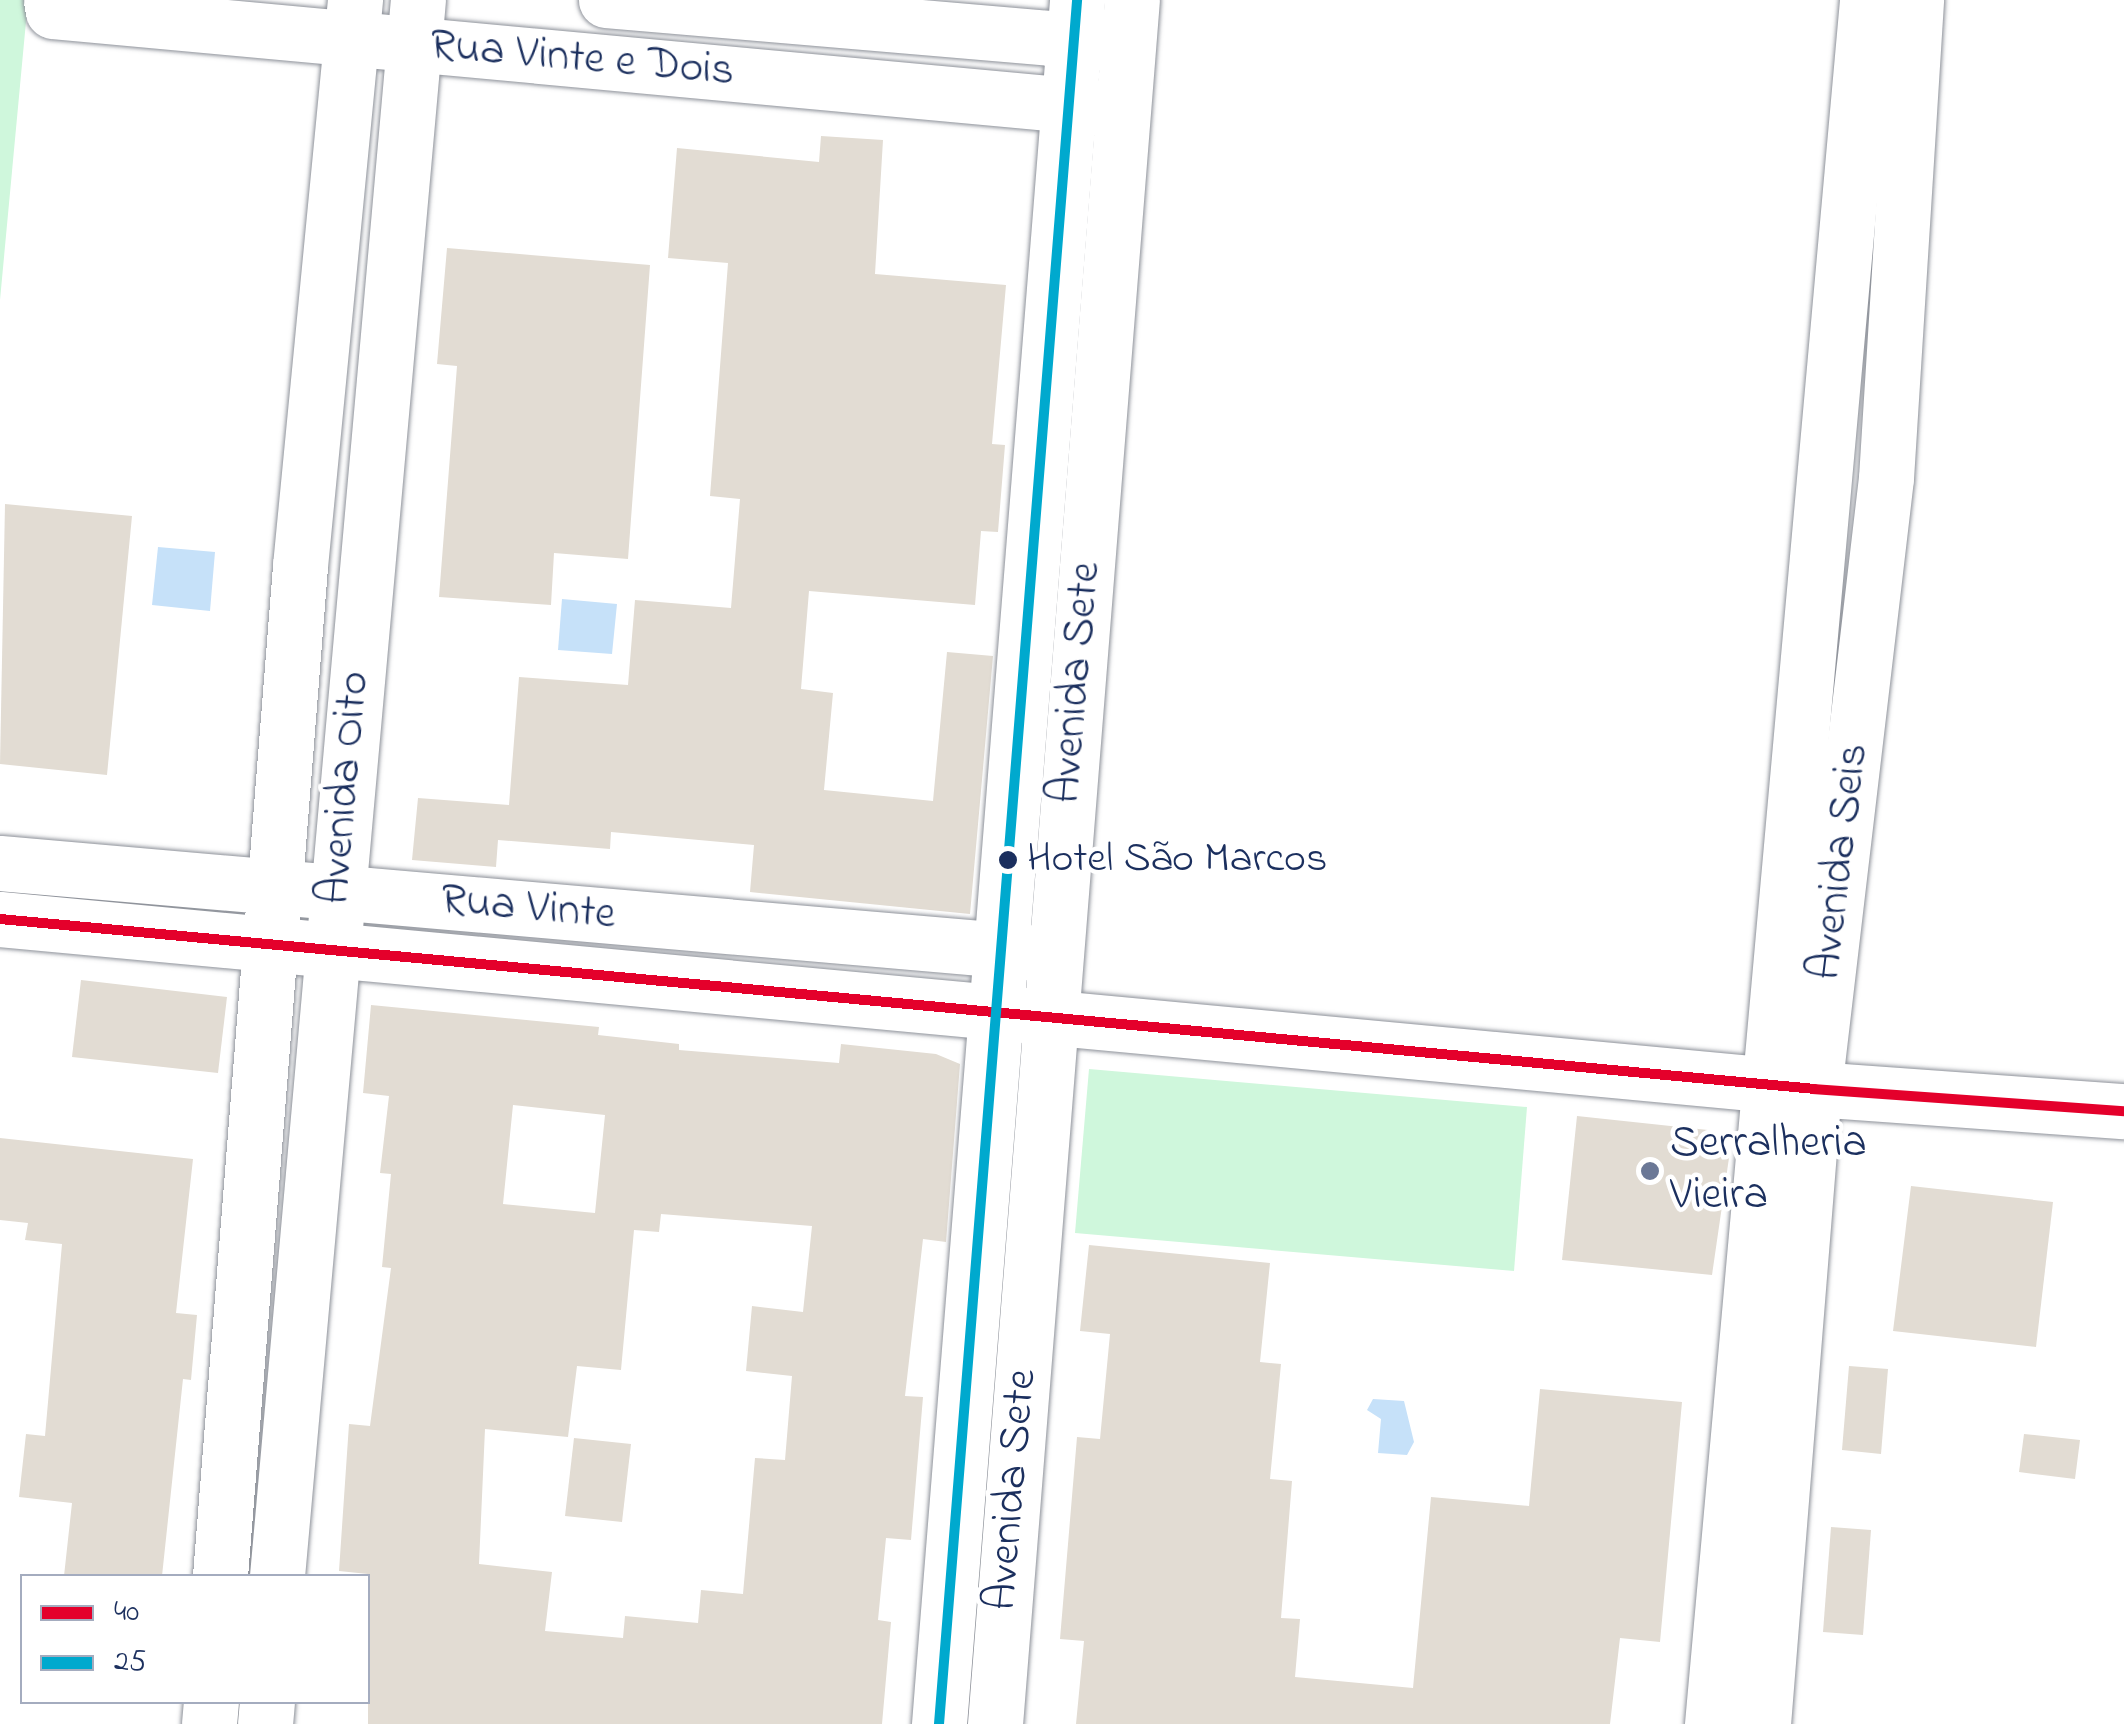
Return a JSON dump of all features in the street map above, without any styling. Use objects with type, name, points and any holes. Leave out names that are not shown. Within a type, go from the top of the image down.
[{"type":"street","name":"Rua Vinte e Dois","points":[[51,0],[53,11],[416,22],[1123,110]]},
{"type":"street","name":"Rua Vinte e Dois","points":[[606,0],[1130,23]]},
{"type":"street","name":"Avenida Seis","points":[[1763,1724],[1790,1086],[1868,0]]},
{"type":"street","name":"Avenida Seis","points":[[1712,1724],[1790,1086],[1886,478],[1916,0]]},
{"type":"street","name":"Avenida Oito","points":[[220,1574],[268,943],[353,19]]},
{"type":"street","name":"Avenida Sete","points":[[939,1724],[1075,20]]},
{"type":"street","name":"Avenida Oito","points":[[277,1574],[416,22]]},
{"type":"street","name":"Avenida Sete","points":[[995,1724],[1130,23]]},
{"type":"street","name":"Rua Vinte","points":[[0,863],[1056,955]]},
{"type":"street","name":"Rua Vinte","points":[[0,919],[996,1008],[1790,1086],[2124,1112]]},
{"type":"green space","points":[[0,0],[28,0],[0,300]]},
{"type":"green space","points":[[1089,1069],[1527,1107],[1514,1271],[1075,1233]]},
{"type":"water","points":[[158,547],[215,552],[210,611],[152,605]]},
{"type":"water","points":[[562,599],[617,604],[612,654],[558,650]]},
{"type":"water","points":[[1373,1399],[1404,1401],[1414,1442],[1407,1455],[1378,1453],[1381,1419],[1367,1410]]},
{"type":"building","points":[[821,136],[883,140],[875,274],[1006,285],[992,444],[1005,445],[998,532],[981,531],[975,605],[809,591],[801,689],[833,693],[824,790],[933,801],[947,652],[993,656],[970,914],[750,892],[754,845],[611,832],[610,849],[498,840],[496,867],[412,860],[418,798],[509,805],[519,677],[628,685],[635,600],[731,608],[740,499],[710,496],[728,263],[668,258],[677,148],[819,162]]},
{"type":"building","points":[[447,248],[650,265],[628,559],[554,553],[551,605],[439,597],[457,366],[437,364]]},
{"type":"building","points":[[5,504],[132,516],[107,775],[0,764]]},
{"type":"building","points":[[81,980],[227,997],[218,1073],[72,1057]]},
{"type":"building","points":[[371,1005],[599,1027],[598,1035],[679,1044],[679,1050],[839,1063],[841,1044],[936,1054],[960,1064],[946,1242],[923,1239],[905,1396],[923,1397],[911,1540],[886,1538],[878,1620],[891,1622],[882,1724],[368,1724],[370,1574],[339,1571],[349,1424],[370,1426],[391,1268],[382,1267],[391,1174],[380,1173],[389,1096],[363,1093]],"holes":[[[513,1105],[605,1115],[595,1213],[503,1204]],[[661,1214],[812,1226],[803,1312],[752,1306],[746,1371],[792,1376],[785,1460],[755,1458],[743,1594],[701,1590],[698,1623],[625,1616],[623,1638],[545,1631],[552,1572],[479,1564],[485,1429],[568,1437],[577,1366],[621,1370],[634,1230],[659,1232]]]},
{"type":"building","points":[[1577,1116],[1708,1130],[1730,1151],[1712,1275],[1562,1260]]},
{"type":"building","points":[[0,1138],[193,1159],[176,1313],[197,1315],[191,1380],[183,1379],[162,1574],[64,1574],[72,1503],[19,1497],[26,1434],[45,1436],[62,1244],[25,1240],[28,1223],[0,1220]]},
{"type":"building","points":[[1911,1186],[2053,1202],[2036,1347],[1893,1331]]},
{"type":"building","points":[[1089,1245],[1270,1263],[1260,1362],[1281,1364],[1270,1479],[1292,1481],[1281,1618],[1300,1619],[1295,1677],[1413,1688],[1431,1497],[1529,1506],[1540,1389],[1682,1402],[1660,1642],[1620,1638],[1610,1724],[1076,1724],[1084,1641],[1060,1639],[1077,1437],[1100,1439],[1110,1334],[1080,1331]]},
{"type":"building","points":[[1849,1366],[1888,1369],[1881,1454],[1842,1450]]},
{"type":"building","points":[[2024,1434],[2080,1440],[2075,1479],[2019,1472]]},
{"type":"building","points":[[574,1438],[631,1444],[622,1522],[565,1516]]},
{"type":"building","points":[[1831,1527],[1871,1530],[1863,1635],[1823,1632]]},
{"type":"transit line","name":"25","points":[[939,1724],[1077,0]]},
{"type":"transit line","name":"40","points":[[0,919],[1814,1089],[2124,1111]]},
{"type":"place","name":"Hotel São Marcos","points":[[1008,860]]},
{"type":"place","name":"Serralheria Vieira","points":[[1650,1171]]}]
